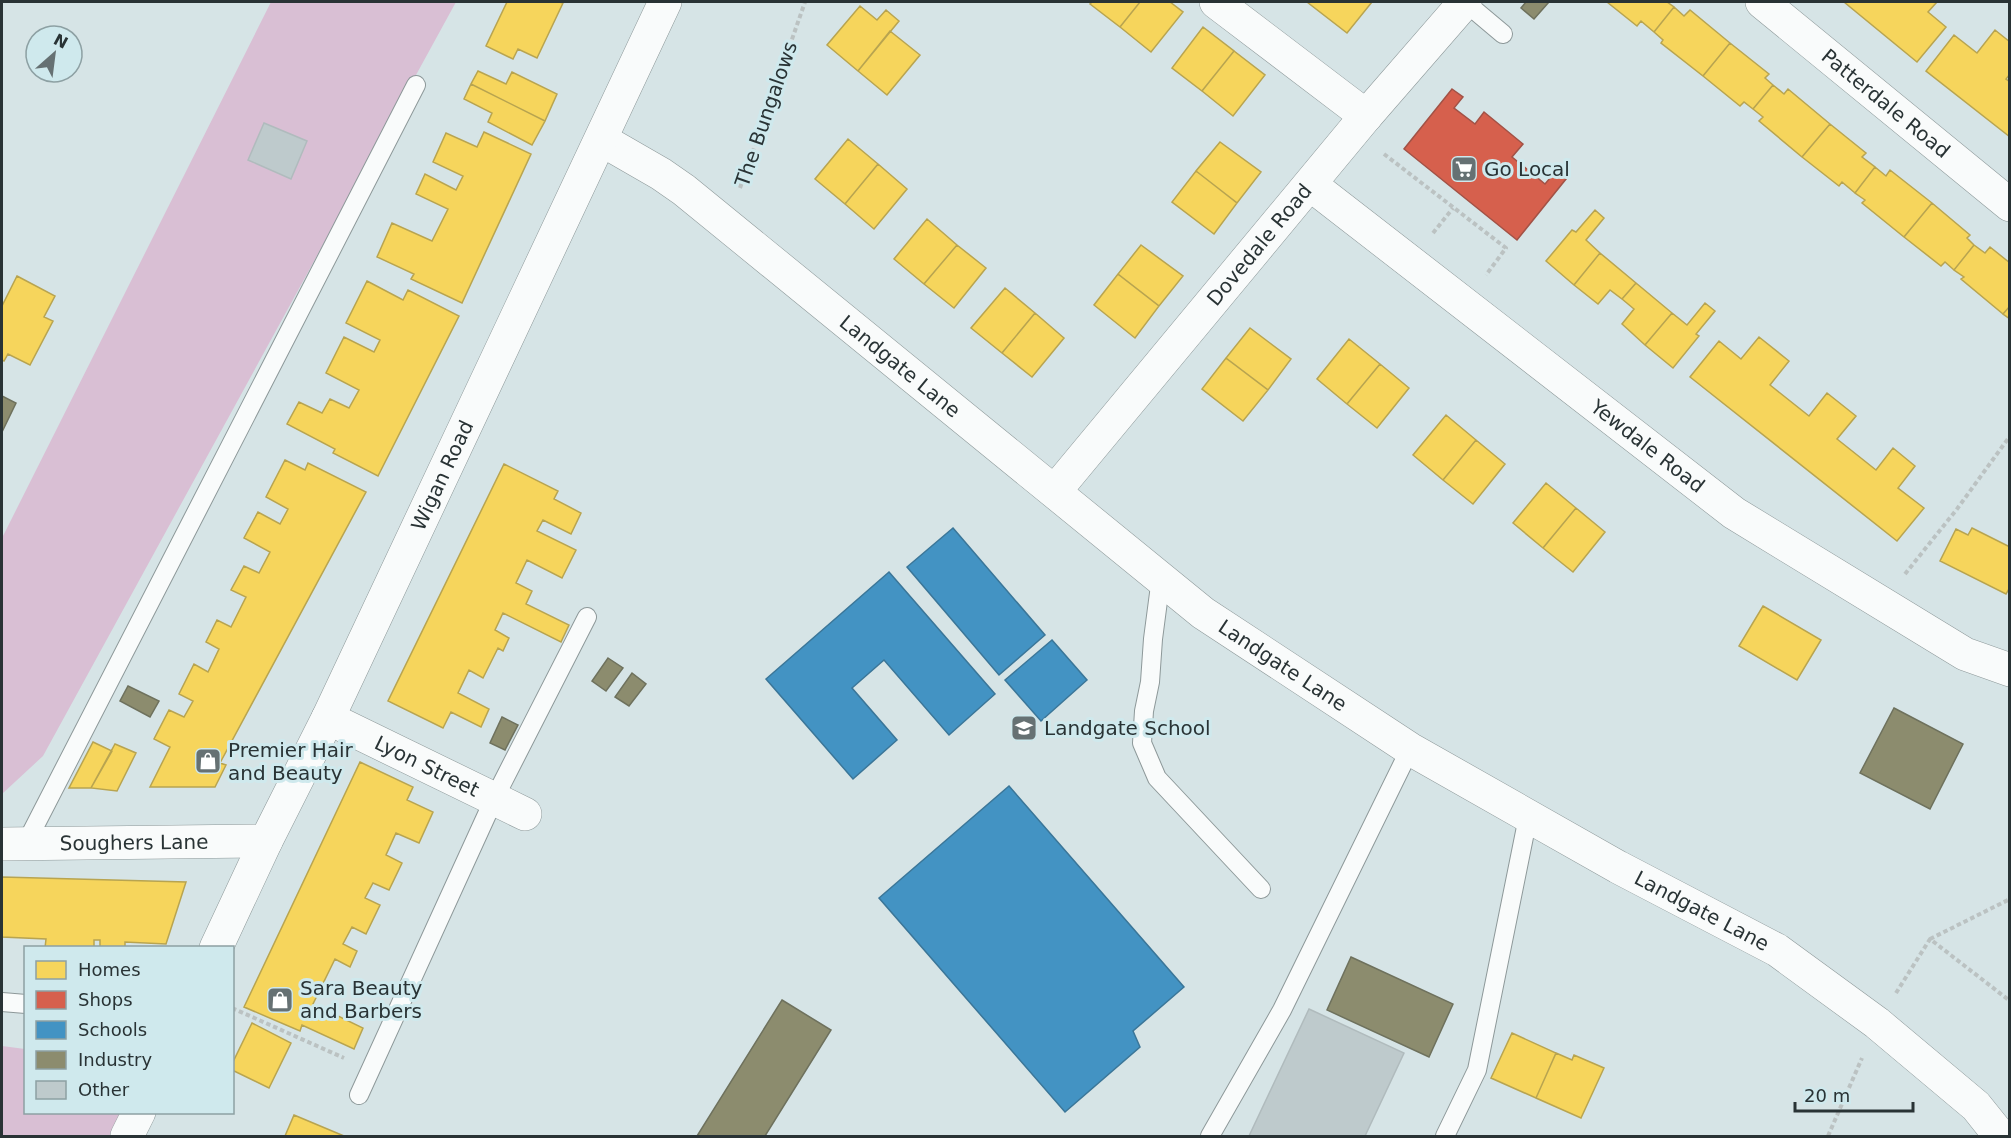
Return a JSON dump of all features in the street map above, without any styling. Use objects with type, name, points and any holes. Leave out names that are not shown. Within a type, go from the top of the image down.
[{"type":"street","name":"Wigan Road","points":[[217,946],[266,841],[328,718],[665,2]]},
{"type":"street","points":[[1216,2],[1360,123]]},
{"type":"street","name":"Dovedale Road","points":[[1055,491],[1311,186],[1360,123],[1465,2]]},
{"type":"street","name":"Patterdale Road","points":[[1762,2],[2010,205]]},
{"type":"street","name":"Landgate Lane","points":[[602,140],[661,174],[1203,613],[1410,749],[1528,817],[1777,950],[1877,1023],[1976,1106],[2000,1137]]},
{"type":"street","name":"Yewdale Road","points":[[1311,186],[1734,513],[1965,654],[2010,670]]},
{"type":"street","name":"Lyon Street","points":[[328,718],[525,814]]},
{"type":"street","name":"Soughers Lane","points":[[13,844],[266,841]]},
{"type":"street","points":[[127,1137],[138,1114]]},
{"type":"lane","points":[[1465,2],[1503,34]]},
{"type":"lane","points":[[13,844],[416,85]]},
{"type":"lane","points":[[1161,578],[1142,743],[1157,778],[1261,889]]},
{"type":"lane","points":[[359,1095],[494,799],[587,617]]},
{"type":"lane","points":[[1210,1137],[1282,1010],[1410,749]]},
{"type":"lane","points":[[1445,1137],[1477,1070],[1528,817]]},
{"type":"lane","points":[[2,1002],[24,1004]]},
{"type":"path","name":"The Bungalows","points":[[726,226],[805,2]]},
{"type":"path","points":[[1360,123],[1506,248]]},
{"type":"path","points":[[1883,603],[1957,509],[2010,436]]},
{"type":"path","points":[[1828,1137],[1877,1023],[1930,939],[2010,899]]},
{"type":"path","points":[[1930,939],[2010,1001]]},
{"type":"path","points":[[234,1009],[371,1068]]},
{"type":"shaded area","points":[[271,2],[456,2],[43,756],[2,794],[2,538]]},
{"type":"shaded area","points":[[2,1046],[24,1049],[24,1114],[131,1114],[120,1136],[2,1136]]},
{"type":"building: Homes","points":[[507,2],[563,3],[537,58],[518,49],[513,59],[486,46]]},
{"type":"building: Homes","points":[[1092,2],[1140,2],[1120,27],[1090,4]]},
{"type":"building: Homes","points":[[1140,2],[1170,2],[1183,12],[1151,52],[1120,27]]},
{"type":"building: Homes","points":[[1307,2],[1372,2],[1347,33]]},
{"type":"building: Homes","points":[[1607,2],[1667,2],[1674,7],[1654,32],[1641,21],[1637,26]]},
{"type":"building: Homes","points":[[1844,2],[1937,2],[1928,12],[1946,27],[1917,62]]},
{"type":"building: Homes","points":[[860,6],[877,20],[886,10],[899,21],[858,71],[827,45]]},
{"type":"building: Homes","points":[[1674,7],[1684,16],[1690,10],[1730,43],[1703,76],[1661,43],[1663,40],[1654,32]]},
{"type":"building: Homes","points":[[1203,27],[1234,51],[1202,91],[1172,68]]},
{"type":"building: Homes","points":[[1995,30],[2010,42],[2010,74],[2006,79],[2010,82],[2010,137],[1926,71],[1954,35],[1977,53]]},
{"type":"building: Homes","points":[[890,31],[920,55],[887,95],[858,71]]},
{"type":"building: Homes","points":[[1730,43],[1769,74],[1765,78],[1773,85],[1753,109],[1744,102],[1740,106],[1703,76]]},
{"type":"building: Homes","points":[[1234,51],[1265,75],[1233,116],[1202,91]]},
{"type":"building: Homes","points":[[478,71],[506,84],[512,72],[557,94],[545,121],[471,84]]},
{"type":"building: Homes","points":[[471,84],[545,121],[532,145],[488,122],[492,113],[464,99]]},
{"type":"building: Homes","points":[[1773,85],[1784,94],[1788,89],[1830,124],[1802,157],[1759,121],[1763,117],[1753,109]]},
{"type":"building: Homes","points":[[1830,124],[1866,153],[1862,157],[1875,167],[1855,193],[1842,182],[1839,186],[1802,157]]},
{"type":"building: Homes","points":[[484,132],[531,154],[462,303],[411,279],[414,274],[377,257],[392,223],[432,241],[448,209],[416,194],[425,174],[456,190],[463,176],[433,162],[446,133],[477,147]]},
{"type":"building: Homes","points":[[848,139],[878,164],[845,204],[815,179]]},
{"type":"building: Homes","points":[[1220,142],[1261,172],[1237,203],[1196,171]]},
{"type":"building: Homes","points":[[878,164],[907,189],[874,229],[845,204]]},
{"type":"building: Homes","points":[[1875,167],[1886,176],[1890,170],[1932,203],[1904,237],[1862,203],[1865,200],[1855,193]]},
{"type":"building: Homes","points":[[1196,171],[1237,203],[1214,234],[1172,202]]},
{"type":"building: Homes","points":[[1932,203],[1970,235],[1967,238],[1974,245],[1954,270],[1945,262],[1941,266],[1904,237]]},
{"type":"building: Homes","points":[[1595,210],[1604,218],[1586,240],[1600,253],[1574,285],[1546,261],[1572,230],[1576,232]]},
{"type":"building: Homes","points":[[927,219],[957,245],[924,284],[894,259]]},
{"type":"building: Homes","points":[[957,245],[986,268],[954,308],[924,284]]},
{"type":"building: Homes","points":[[1141,245],[1183,276],[1159,306],[1118,274]]},
{"type":"building: Homes","points":[[1974,245],[1985,253],[1990,247],[2010,263],[2010,306],[2003,314],[1961,279],[1964,277],[1954,270]]},
{"type":"building: Homes","points":[[1600,253],[1636,283],[1622,299],[1610,290],[1598,304],[1574,285]]},
{"type":"building: Homes","points":[[1118,274],[1159,306],[1135,338],[1094,305]]},
{"type":"building: Homes","points":[[17,276],[55,296],[44,317],[53,321],[30,365],[8,354],[4,361],[2,360],[2,306]]},
{"type":"building: Homes","points":[[367,281],[403,300],[408,290],[459,316],[378,476],[333,453],[335,449],[287,424],[299,402],[322,413],[330,399],[349,408],[359,390],[326,373],[344,337],[374,352],[380,340],[346,323]]},
{"type":"building: Homes","points":[[1636,283],[1672,313],[1645,345],[1622,324],[1634,309],[1622,299]]},
{"type":"building: Homes","points":[[1005,288],[1035,313],[1002,353],[971,328]]},
{"type":"building: Homes","points":[[1705,303],[1715,311],[1696,334],[1699,336],[1673,368],[1645,345],[1672,313],[1687,325]]},
{"type":"building: Homes","points":[[2010,306],[2010,319],[2003,314]]},
{"type":"building: Homes","points":[[1035,313],[1064,338],[1032,377],[1002,353]]},
{"type":"building: Homes","points":[[1250,328],[1291,359],[1268,390],[1226,358]]},
{"type":"building: Homes","points":[[1759,337],[1789,361],[1770,385],[1809,416],[1827,393],[1856,416],[1837,439],[1876,470],[1893,448],[1915,466],[1898,488],[1924,508],[1897,541],[1690,377],[1719,341],[1741,359]]},
{"type":"building: Homes","points":[[1349,339],[1380,364],[1347,404],[1317,379]]},
{"type":"building: Homes","points":[[1226,358],[1268,390],[1243,421],[1202,389]]},
{"type":"building: Homes","points":[[1380,364],[1409,388],[1377,428],[1347,404]]},
{"type":"building: Homes","points":[[1446,415],[1476,440],[1443,480],[1413,455]]},
{"type":"building: Homes","points":[[1476,440],[1505,464],[1473,504],[1443,480]]},
{"type":"building: Homes","points":[[285,460],[305,470],[308,463],[366,492],[220,763],[226,765],[215,787],[150,787],[170,747],[154,739],[169,710],[184,717],[193,701],[179,694],[194,664],[208,672],[219,649],[206,642],[217,620],[231,627],[246,597],[231,590],[244,566],[259,573],[270,552],[244,538],[258,512],[280,524],[288,509],[266,497]]},
{"type":"building: Homes","points":[[504,464],[558,491],[554,499],[581,513],[571,534],[543,520],[537,531],[576,550],[562,578],[527,560],[516,583],[532,591],[526,604],[569,625],[561,642],[503,613],[495,630],[509,638],[503,651],[498,648],[483,678],[469,670],[458,693],[489,709],[481,727],[451,712],[443,728],[388,701]]},
{"type":"building: Homes","points":[[1546,483],[1576,508],[1543,548],[1513,523]]},
{"type":"building: Homes","points":[[1576,508],[1605,532],[1573,572],[1543,548]]},
{"type":"building: Homes","points":[[1972,528],[2010,547],[2010,587],[2006,594],[1940,561],[1956,529],[1968,535]]},
{"type":"building: Homes","points":[[1763,606],[1821,640],[1797,680],[1739,646]]},
{"type":"building: Homes","points":[[93,742],[112,751],[91,788],[69,788]]},
{"type":"building: Homes","points":[[115,744],[136,753],[117,791],[91,788]]},
{"type":"building: Homes","points":[[360,762],[413,787],[407,800],[433,812],[419,843],[396,833],[386,855],[402,863],[389,890],[373,883],[365,898],[380,905],[366,934],[352,927],[343,944],[357,951],[350,967],[335,959],[313,1004],[363,1028],[354,1049],[302,1025],[300,1031],[244,1007]]},
{"type":"building: Homes","points":[[2,877],[186,882],[166,944],[125,942],[125,946],[100,946],[100,940],[94,940],[94,946],[45,946],[46,939],[2,937]]},
{"type":"building: Homes","points":[[252,1023],[291,1043],[269,1088],[234,1071],[234,1060]]},
{"type":"building: Homes","points":[[1512,1033],[1556,1053],[1536,1098],[1491,1078]]},
{"type":"building: Homes","points":[[1556,1053],[1572,1060],[1574,1055],[1604,1068],[1581,1118],[1536,1098]]},
{"type":"building: Homes","points":[[294,1115],[344,1136],[285,1136]]},
{"type":"building: Shops","points":[[1452,89],[1463,97],[1454,108],[1475,124],[1484,112],[1523,144],[1512,157],[1545,184],[1556,171],[1566,179],[1517,240],[1404,149]]},
{"type":"building: Schools","points":[[953,528],[1045,635],[999,675],[907,567]]},
{"type":"building: Schools","points":[[889,572],[995,694],[949,735],[884,660],[852,688],[897,740],[853,779],[766,679]]},
{"type":"building: Schools","points":[[1052,640],[1087,680],[1041,721],[1005,680]]},
{"type":"building: Schools","points":[[1009,786],[1184,987],[1133,1031],[1140,1047],[1065,1112],[879,898]]},
{"type":"building: Industry","points":[[1526,2],[1549,2],[1534,19],[1521,8]]},
{"type":"building: Industry","points":[[2,396],[16,403],[2,432]]},
{"type":"building: Industry","points":[[608,658],[623,668],[606,691],[592,681]]},
{"type":"building: Industry","points":[[632,673],[646,684],[629,706],[615,697]]},
{"type":"building: Industry","points":[[128,686],[159,701],[150,717],[120,701]]},
{"type":"building: Industry","points":[[1894,708],[1963,744],[1930,809],[1860,773]]},
{"type":"building: Industry","points":[[502,717],[518,725],[505,750],[490,743]]},
{"type":"building: Industry","points":[[1351,957],[1453,1004],[1429,1057],[1327,1010]]},
{"type":"building: Industry","points":[[782,1000],[831,1030],[765,1136],[697,1136]]},
{"type":"building: Other","points":[[264,123],[307,141],[291,179],[248,160]]},
{"type":"building: Other","points":[[1309,1009],[1404,1053],[1365,1136],[1249,1136]]},
{"type":"place","name":"Go Local","points":[[1464,169]]},
{"type":"place","name":"Landgate School","points":[[1024,728]]},
{"type":"place","name":"Premier Hair and Beauty","points":[[208,761]]},
{"type":"place","name":"Sara Beauty and Barbers","points":[[280,1000]]}]
